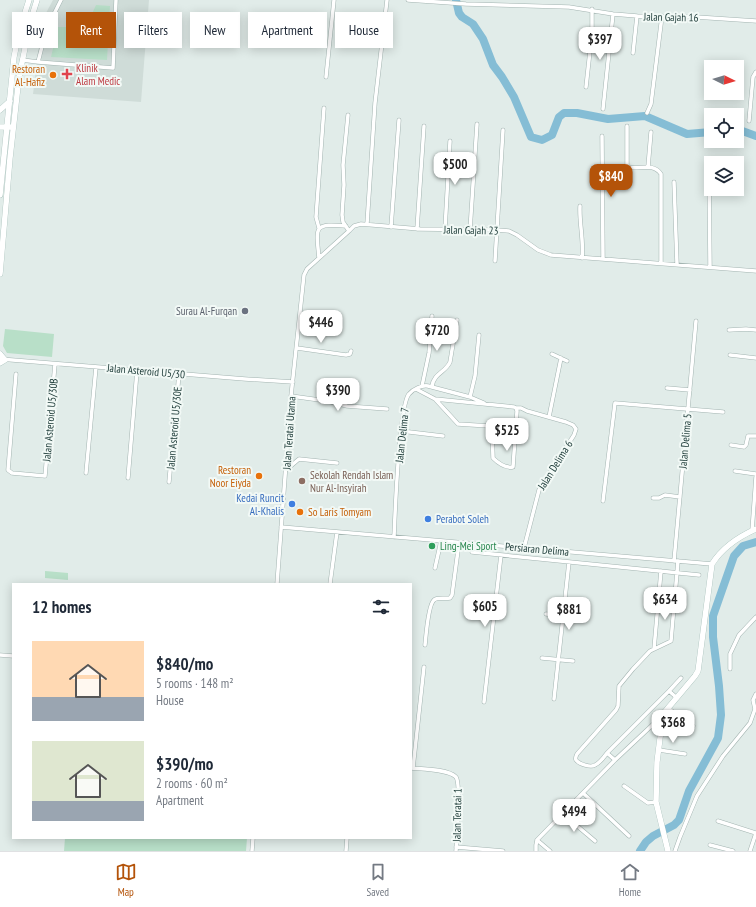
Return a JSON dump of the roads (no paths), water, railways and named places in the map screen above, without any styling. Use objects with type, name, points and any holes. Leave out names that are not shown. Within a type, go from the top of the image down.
[{"type":"street","points":[[0,195],[3,134],[7,127],[14,57],[20,28],[29,0]]},
{"type":"street","points":[[0,274],[13,135],[22,60],[31,19],[38,0]]},
{"type":"street","points":[[38,62],[43,40],[61,0]]},
{"type":"street","points":[[22,60],[113,68],[116,0]]},
{"type":"street","points":[[326,77],[334,0]]},
{"type":"street","points":[[367,224],[375,103],[387,0]]},
{"type":"street","name":"Jalan Gajah 16","points":[[408,0],[466,4],[568,7],[637,16],[696,17],[756,22]]},
{"type":"street","points":[[586,87],[592,33],[592,10]]},
{"type":"street","points":[[603,109],[613,14]]},
{"type":"street","points":[[633,53],[637,16]]},
{"type":"street","points":[[647,113],[651,104],[662,16]]},
{"type":"street","points":[[749,121],[753,77],[756,72]]},
{"type":"street","points":[[0,110],[10,101]]},
{"type":"street","points":[[319,258],[317,233],[319,228],[316,217],[324,108]]},
{"type":"street","points":[[348,115],[343,165],[344,185],[342,215],[343,222],[349,231]]},
{"type":"street","points":[[391,227],[400,120]]},
{"type":"street","points":[[470,230],[477,124]]},
{"type":"street","points":[[417,229],[424,126]]},
{"type":"street","points":[[628,126],[626,166],[629,168],[656,168],[662,178],[661,263]]},
{"type":"street","points":[[0,127],[14,128]]},
{"type":"street","points":[[495,261],[503,130]]},
{"type":"street","points":[[648,167],[650,132]]},
{"type":"street","points":[[3,134],[13,135]]},
{"type":"street","points":[[602,136],[603,259]]},
{"type":"street","points":[[445,229],[450,141]]},
{"type":"street","points":[[0,146],[3,158]]},
{"type":"street","points":[[674,182],[677,264]]},
{"type":"street","points":[[709,196],[710,267]]},
{"type":"street","points":[[580,206],[583,244],[582,258]]},
{"type":"street","name":"Jalan Gajah 23","points":[[303,283],[305,272],[319,258],[357,225],[367,224],[417,229],[497,230],[513,233],[543,253],[551,255],[756,271]]},
{"type":"street","points":[[319,228],[323,225],[346,226]]},
{"type":"street","name":"Jalan Teratai Utama","points":[[276,583],[291,396],[303,283]]},
{"type":"street","points":[[422,386],[429,353],[432,316]]},
{"type":"street","points":[[300,318],[332,321]]},
{"type":"street","points":[[432,386],[435,378],[449,365],[458,320]]},
{"type":"street","name":"Jalan Delima 5","points":[[654,649],[671,641],[677,573],[676,561],[680,496],[696,321]]},
{"type":"street","points":[[729,330],[756,330]]},
{"type":"street","points":[[470,397],[475,376],[479,335]]},
{"type":"street","points":[[297,348],[346,355],[350,354],[351,351]]},
{"type":"street","points":[[0,354],[2,361]]},
{"type":"street","points":[[552,354],[567,361]]},
{"type":"street","points":[[730,355],[756,358]]},
{"type":"street","points":[[435,399],[521,408],[549,417],[561,358]]},
{"type":"street","name":"Jalan Asteroid U5/30","points":[[2,361],[293,382]]},
{"type":"street","name":"Jalan Asteroid U5/30B","points":[[16,374],[8,470],[12,473],[45,476],[55,364]]},
{"type":"street","points":[[86,473],[96,367]]},
{"type":"street","points":[[128,478],[138,371]]},
{"type":"street","name":"Jalan Asteroid U5/30E","points":[[169,482],[179,374]]},
{"type":"street","name":"Jalan Delima 7","points":[[394,537],[401,431],[404,406],[409,393],[422,386],[432,386],[488,404]]},
{"type":"street","points":[[667,388],[690,390]]},
{"type":"street","points":[[416,389],[435,399],[458,424],[489,426],[492,428],[493,458],[499,463],[512,468],[514,463],[516,408]]},
{"type":"street","points":[[291,396],[327,401],[347,406],[387,409]]},
{"type":"street","points":[[603,501],[615,403],[723,412]]},
{"type":"street","name":"Jalan Delima 6","points":[[524,548],[539,490],[576,432],[573,425],[549,417]]},
{"type":"street","points":[[401,431],[443,436]]},
{"type":"street","points":[[731,445],[744,447],[748,436],[756,436]]},
{"type":"street","points":[[286,470],[299,459],[337,463]]},
{"type":"street","points":[[735,471],[756,474]]},
{"type":"street","points":[[536,851],[537,840],[615,760],[669,709],[696,676],[698,671],[712,564],[721,551],[754,530],[756,477]]},
{"type":"street","points":[[653,498],[659,498],[665,495],[680,496]]},
{"type":"street","name":"Persiaran Delima","points":[[281,527],[712,564]]},
{"type":"street","points":[[330,583],[337,532]]},
{"type":"street","points":[[436,568],[441,541]]},
{"type":"street","points":[[425,645],[432,602],[436,599],[450,598],[452,595],[459,543]]},
{"type":"street","points":[[472,552],[699,575]]},
{"type":"street","points":[[484,702],[501,555]]},
{"type":"street","points":[[554,699],[569,562]]},
{"type":"street","points":[[661,571],[654,649],[633,669],[619,686],[618,706],[616,710],[576,754],[577,761],[593,766],[681,678]]},
{"type":"street","points":[[546,614],[578,617]]},
{"type":"street","points":[[730,669],[730,654],[739,635],[756,617]]},
{"type":"street","points":[[0,655],[12,656]]},
{"type":"street","points":[[542,658],[573,661]]},
{"type":"street","points":[[412,768],[424,667]]},
{"type":"street","points":[[669,691],[678,699]]},
{"type":"street","points":[[675,851],[697,796],[723,756],[750,723],[755,709],[753,700],[756,694]]},
{"type":"street","points":[[669,709],[693,726]]},
{"type":"street","points":[[664,714],[656,776],[656,802],[668,849]]},
{"type":"street","points":[[659,750],[685,754]]},
{"type":"street","points":[[607,753],[615,760]]},
{"type":"street","name":"Jalan Teratai 1","points":[[412,768],[436,770],[456,777],[458,793],[456,849]]},
{"type":"street","points":[[624,786],[648,803],[656,802]]},
{"type":"street","points":[[582,793],[629,836]]},
{"type":"street","points":[[563,814],[595,841]]},
{"type":"street","points":[[718,821],[756,833],[750,851]]},
{"type":"street","points":[[252,851],[253,839]]},
{"type":"street","points":[[346,851],[347,839]]},
{"type":"street","points":[[537,840],[550,851]]},
{"type":"street","points":[[710,845],[723,850],[733,851]]},
{"type":"street","points":[[456,849],[503,851]]},
{"type":"waterway","points":[[456,0],[459,13],[462,17],[473,24],[483,39],[493,65],[514,97],[531,137],[542,140],[552,135],[559,117],[564,113],[577,113],[608,119],[645,116],[687,134],[704,133]]},
{"type":"waterway","points":[[744,132],[756,136]]},
{"type":"waterway","points":[[640,851],[646,842],[653,836],[674,825],[679,820],[689,791],[718,738],[721,715],[713,637],[713,616],[734,556],[743,546],[756,542]]},
{"type":"place","name":"Klinik Alam Medic","points":[[67,74]]},
{"type":"place","name":"Restoran Al-Hafiz","points":[[53,75]]},
{"type":"place","name":"Surau Al-Furqan","points":[[245,311]]},
{"type":"place","name":"Restoran Noor Eiyda","points":[[259,476]]},
{"type":"place","name":"Sekolah Rendah Islam Nur Al-Insyirah","points":[[302,481]]},
{"type":"place","name":"Kedai Runcit Al-Khalis","points":[[292,504]]},
{"type":"place","name":"So Laris Tomyam","points":[[300,512]]},
{"type":"place","name":"Perabot Soleh","points":[[428,519]]},
{"type":"place","name":"Ling-Mei Sport","points":[[432,546]]}]
